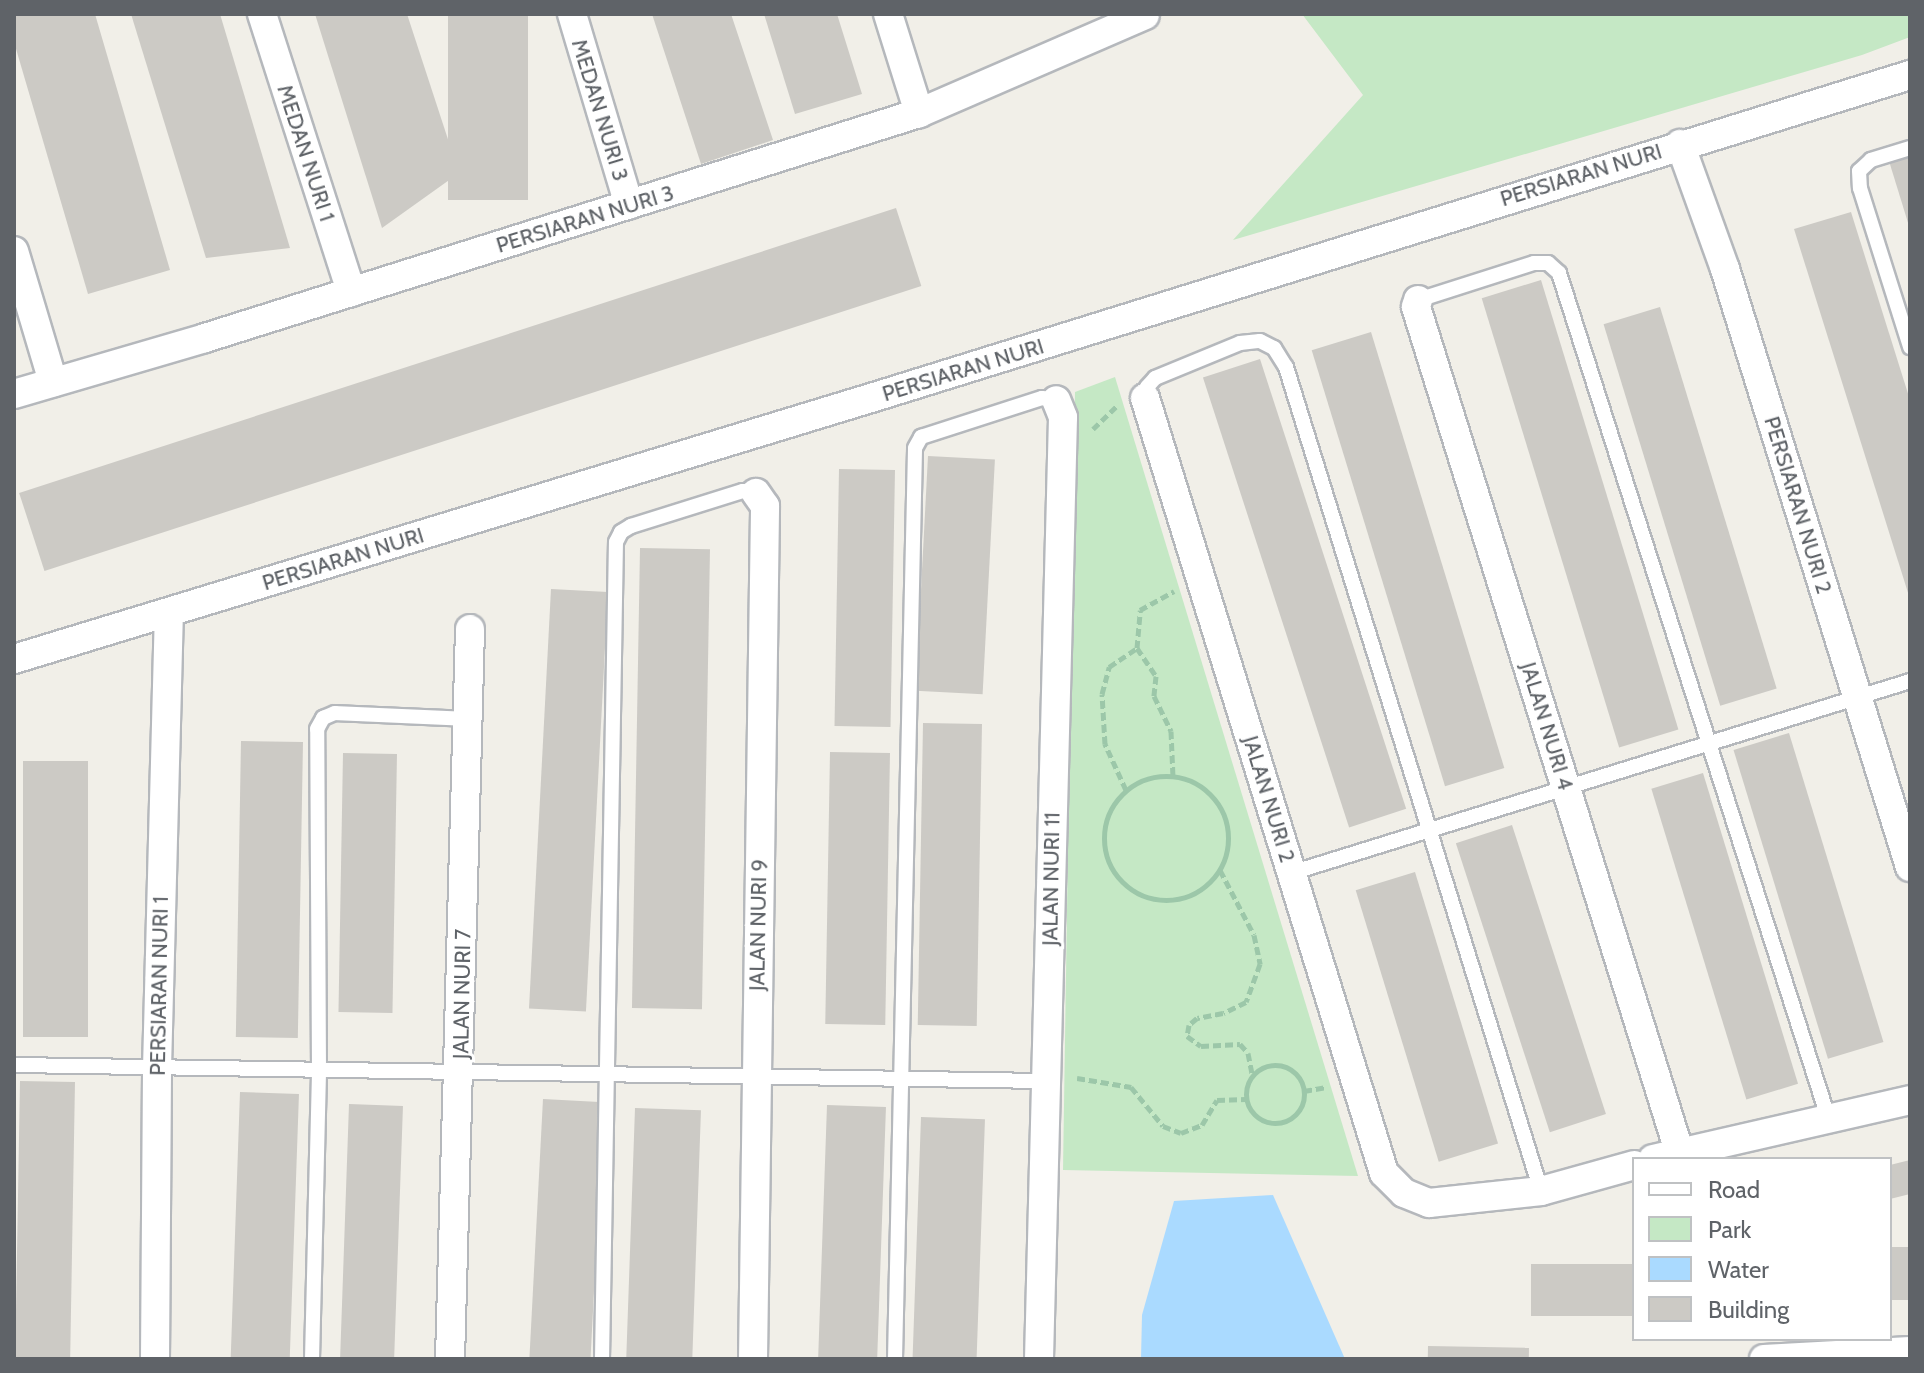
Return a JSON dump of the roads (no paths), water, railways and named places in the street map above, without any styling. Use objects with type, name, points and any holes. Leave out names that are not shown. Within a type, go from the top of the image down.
[{"type":"street","name":"MEDAN NURI 1","points":[[262,14],[351,292]]},
{"type":"street","name":"MEDAN NURI 3","points":[[572,14],[629,205]]},
{"type":"street","points":[[888,14],[919,113]]},
{"type":"street","name":"PERSIARAN NURI 3","points":[[14,394],[351,292],[919,113],[1145,15]]},
{"type":"street","name":"PERSIARAN NURI","points":[[14,659],[856,403],[1680,144],[1910,75]]},
{"type":"street","name":"PERSIARAN NURI 2","points":[[1680,144],[1725,269],[1910,867]]},
{"type":"street","points":[[14,251],[53,382]]},
{"type":"street","name":"JALAN NURI 4","points":[[1418,300],[1416,307],[1566,788],[1666,1155]]},
{"type":"street","name":"JALAN NURI 2","points":[[1145,398],[1384,1173],[1404,1193],[1429,1203],[1541,1191]]},
{"type":"street","name":"JALAN NURI 11","points":[[1039,1359],[1063,417],[1056,400]]},
{"type":"street","name":"JALAN NURI 9","points":[[753,1359],[765,506],[756,493]]},
{"type":"street","name":"PERSIARAN NURI 1","points":[[155,1359],[157,1068],[169,612]]},
{"type":"street","name":"JALAN NURI 7","points":[[450,1359],[470,629]]},
{"type":"street","points":[[1666,1155],[1910,1100]]},
{"type":"street","points":[[1541,1191],[1632,1166]]},
{"type":"street","points":[[1764,1359],[1910,1351]]},
{"type":"lane","points":[[1910,148],[1871,160],[1859,171],[1860,188],[1910,347]]},
{"type":"lane","points":[[1418,300],[1534,263],[1548,263],[1559,273],[1829,1120]]},
{"type":"lane","points":[[1145,398],[1147,387],[1155,378],[1240,343],[1260,341],[1274,348],[1286,367],[1541,1191]]},
{"type":"lane","points":[[895,1359],[915,448],[921,437],[1042,398],[1056,400]]},
{"type":"lane","points":[[602,1359],[616,542],[621,532],[631,526],[743,491],[756,493]]},
{"type":"lane","points":[[1291,873],[1910,681]]},
{"type":"lane","points":[[312,1359],[319,1070],[317,729],[323,718],[335,713],[468,719]]},
{"type":"lane","points":[[14,1065],[1046,1081]]},
{"type":"water","points":[[1273,1195],[1345,1359],[1141,1359],[1142,1315],[1174,1201]]}]
